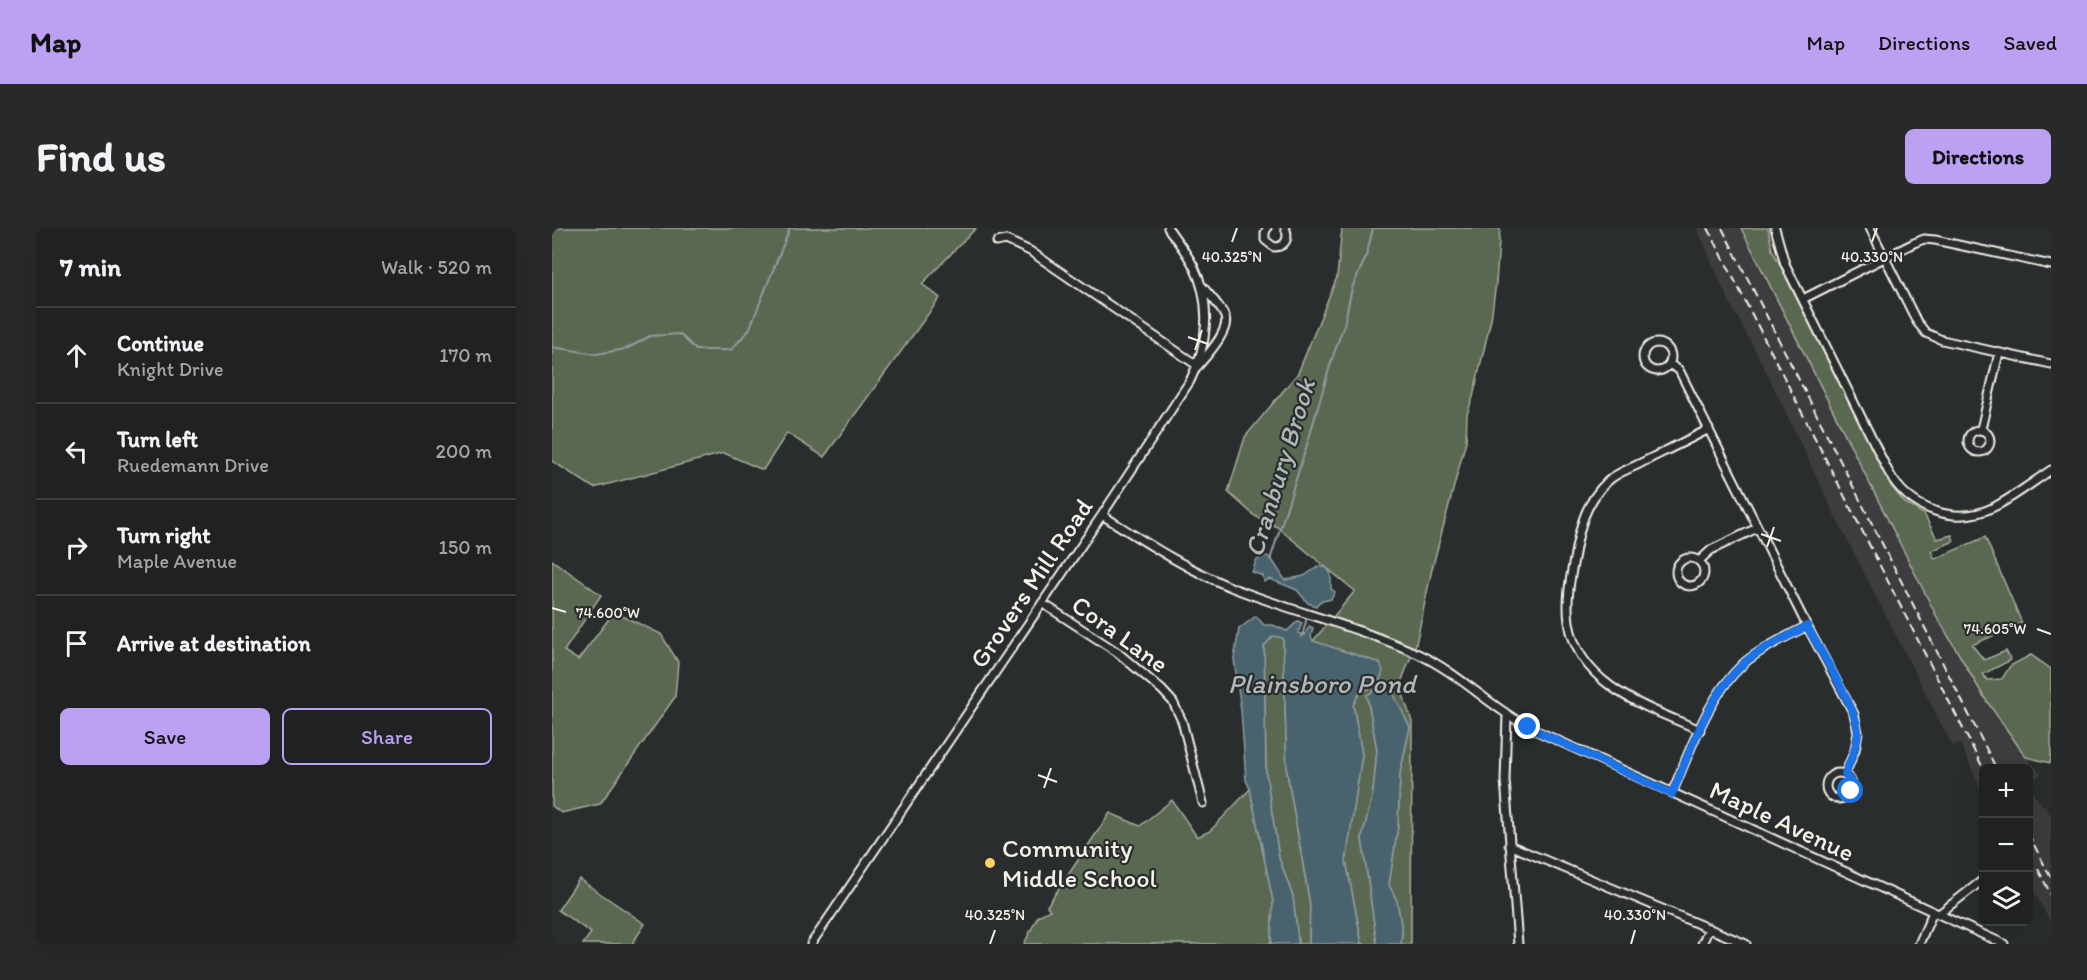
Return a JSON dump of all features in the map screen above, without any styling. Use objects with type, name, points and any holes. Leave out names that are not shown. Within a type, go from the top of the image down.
[{"type":"street","name":"Grovers Mill Road","points":[[811,944],[1191,381],[1198,366],[1206,335],[1206,316],[1201,284],[1186,254],[1168,228]]},
{"type":"street","points":[[1267,228],[1264,233],[1265,240],[1274,247],[1282,246],[1287,240],[1285,228]]},
{"type":"street","points":[[1775,228],[1785,264],[1888,471],[1911,500],[1931,510],[1946,514],[1975,513],[1996,506],[2051,470]]},
{"type":"street","points":[[1869,228],[1915,319],[1926,333],[1942,340],[2051,364]]},
{"type":"street","points":[[1803,299],[1917,241],[1930,239],[2051,265]]},
{"type":"street","points":[[997,242],[1006,240],[1030,251],[1198,366],[1214,347],[1226,327],[1224,315],[1201,284]]},
{"type":"street","points":[[1656,344],[1665,345],[1671,353],[1670,364],[1661,370],[1649,368],[1644,361],[1646,350],[1656,344]]},
{"type":"street","points":[[1982,429],[1999,353]]},
{"type":"street","points":[[1670,364],[1679,370],[1757,528],[1854,714],[1858,732],[1855,750],[1845,774]]},
{"type":"street","points":[[1700,730],[1615,690],[1597,675],[1585,661],[1574,641],[1569,623],[1568,594],[1578,535],[1585,511],[1594,494],[1610,479],[1709,429]]},
{"type":"street","name":"Maple Avenue","points":[[1102,515],[1198,573],[1401,647],[1425,658],[1467,683],[1507,715],[1547,736],[2004,944]]},
{"type":"street","points":[[1699,561],[1711,550],[1757,528]]},
{"type":"street","points":[[1687,558],[1699,561],[1703,569],[1701,580],[1691,586],[1680,582],[1676,574],[1678,563],[1687,558]]},
{"type":"street","name":"Cora Lane","points":[[1041,603],[1117,652],[1173,702],[1182,721],[1203,803]]},
{"type":"street","points":[[1672,794],[1712,703],[1744,662],[1807,626]]},
{"type":"street","points":[[1507,715],[1505,765],[1509,845],[1518,944]]},
{"type":"street","points":[[1509,845],[1746,944]]},
{"type":"street","points":[[1919,944],[1936,913],[1979,882]]},
{"type":"street","points":[[1702,944],[1709,928]]},
{"type":"shaded area","points":[[1697,228],[1741,228],[1937,617],[1984,697],[2032,764],[1979,764],[1979,784],[1960,743],[1953,747],[1727,297]]},
{"type":"shaded area","points":[[2033,765],[2041,774],[2033,780]]},
{"type":"shaded area","points":[[2033,794],[2051,815],[2051,923],[2033,889]]},
{"type":"green space","points":[[552,228],[976,228],[922,284],[940,298],[824,457],[787,433],[763,470],[724,453],[594,488],[552,461]]},
{"type":"green space","points":[[1342,228],[1500,228],[1491,319],[1467,414],[1466,441],[1432,569],[1416,644],[1400,685],[1412,722],[1411,944],[1401,944],[1402,931],[1397,901],[1389,885],[1398,825],[1400,773],[1410,727],[1387,684],[1367,695],[1377,750],[1373,793],[1362,838],[1377,944],[1362,944],[1346,861],[1362,754],[1353,705],[1360,692],[1369,689],[1380,663],[1313,641],[1355,591],[1277,527],[1255,516],[1228,492],[1245,437],[1298,373],[1337,277]]},
{"type":"green space","points":[[1741,228],[1768,228],[1772,249],[1891,486],[1905,503],[1924,514],[1937,539],[1952,535],[1954,541],[1931,551],[1935,559],[1985,537],[2022,623],[1972,645],[1984,660],[2006,651],[2011,660],[1983,674],[1987,680],[2002,679],[2010,666],[2031,655],[2051,669],[2051,763],[2026,757],[1984,697],[1937,617]]},
{"type":"green space","points":[[552,560],[601,595],[564,651],[578,660],[614,612],[661,634],[678,662],[675,697],[600,804],[561,813],[552,806]]},
{"type":"green space","points":[[1273,636],[1283,637],[1287,772],[1310,905],[1309,944],[1298,944],[1293,897],[1279,858],[1266,774],[1264,646]]},
{"type":"green space","points":[[1250,789],[1273,901],[1271,944],[1024,944],[1038,916],[1050,910],[1047,906],[1110,813],[1140,826],[1172,800],[1197,837],[1210,831]]},
{"type":"green space","points":[[579,879],[645,924],[632,944],[583,944],[591,933],[558,910]]},
{"type":"water","name":"Cranbury Brook","points":[[1264,555],[1271,558],[1285,580],[1304,576],[1319,566],[1327,568],[1331,574],[1331,589],[1335,592],[1331,599],[1319,602],[1316,606],[1308,603],[1297,590],[1270,579],[1264,582],[1263,576],[1252,572],[1256,561]]},
{"type":"water","name":"Plainsboro Pond","points":[[1256,616],[1264,625],[1273,625],[1287,631],[1298,621],[1302,623],[1298,633],[1305,635],[1309,626],[1313,628],[1311,636],[1313,641],[1380,663],[1383,671],[1380,680],[1360,692],[1353,705],[1362,754],[1346,861],[1362,944],[1309,944],[1310,904],[1287,772],[1283,638],[1273,636],[1264,646],[1266,774],[1279,858],[1293,897],[1298,944],[1271,944],[1273,901],[1250,789],[1246,780],[1241,710],[1234,659],[1239,629]]},
{"type":"water","name":"Plainsboro Pond","points":[[1386,684],[1390,687],[1410,727],[1400,773],[1398,825],[1389,885],[1397,901],[1402,931],[1401,944],[1377,944],[1362,838],[1373,793],[1377,750],[1367,695]]},
{"type":"waterway","points":[[552,347],[596,354],[626,349],[650,336],[680,334],[696,350],[731,350],[749,330],[790,228]]},
{"type":"waterway","name":"Cranbury Brook","points":[[1270,560],[1344,325],[1352,288],[1366,257],[1373,228]]},
{"type":"waterway","name":"Cranbury Brook","points":[[1302,637],[1307,617]]},
{"type":"railway","points":[[1708,228],[1981,764]]},
{"type":"railway","points":[[1722,228],[1994,764]]},
{"type":"railway","points":[[2033,843],[2051,878]]},
{"type":"railway","points":[[2038,869],[2051,895]]},
{"type":"place","name":"Community Middle School","points":[[990,863]]},
{"type":"route","points":[[1528,727],[1672,794],[1712,703],[1731,677],[1744,662],[1807,626],[1854,714],[1858,732],[1855,750],[1845,774],[1851,779],[1851,791]]}]
